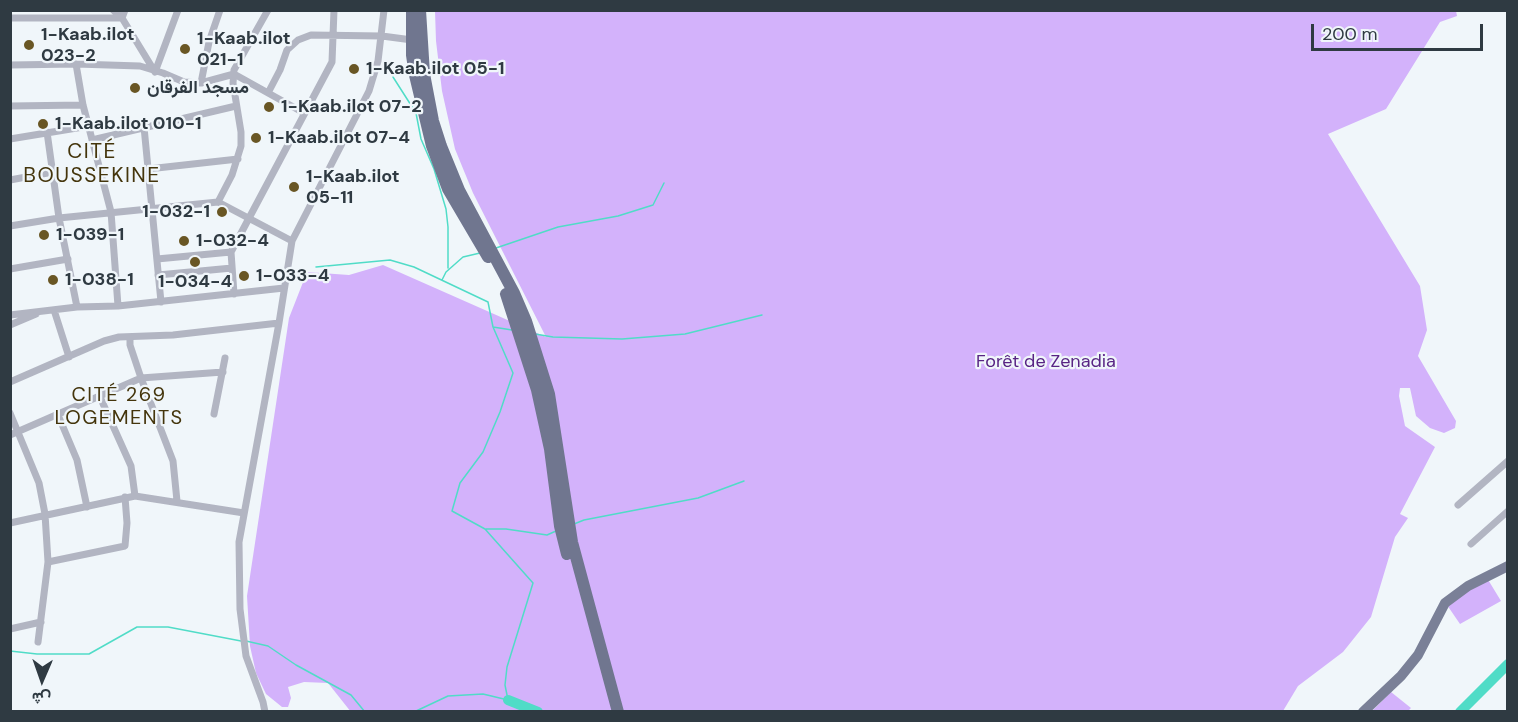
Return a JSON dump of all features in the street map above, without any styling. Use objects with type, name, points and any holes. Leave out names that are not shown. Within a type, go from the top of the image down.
[{"type":"highway","points":[[412,10],[412,55],[425,123],[441,170],[458,208],[508,298],[529,361],[547,432],[560,526],[609,711]]},
{"type":"highway","points":[[420,10],[424,74],[433,121],[441,146],[464,199],[514,293],[526,321],[549,394],[572,542],[618,711]]},
{"type":"main road","points":[[1363,711],[1401,676],[1418,655],[1445,603],[1468,586],[1508,566]]},
{"type":"street","points":[[113,10],[124,14],[155,72]]},
{"type":"street","points":[[155,72],[178,10]]},
{"type":"street","points":[[201,82],[220,10]]},
{"type":"street","points":[[218,202],[238,159],[241,132],[233,83],[234,70],[268,10]]},
{"type":"street","points":[[234,294],[231,252],[332,62],[334,10]]},
{"type":"street","points":[[265,711],[246,656],[242,621],[239,543],[244,513],[292,241],[369,91],[375,75],[384,10]]},
{"type":"street","points":[[10,18],[124,14]]},
{"type":"street","points":[[268,93],[287,50],[298,40],[311,35],[382,36],[412,40]]},
{"type":"street","points":[[76,64],[83,105],[111,212],[118,306]]},
{"type":"street","points":[[10,65],[140,66],[184,82],[201,82],[234,74],[304,112]]},
{"type":"street","points":[[10,106],[83,105]]},
{"type":"street","points":[[92,140],[236,106]]},
{"type":"street","points":[[10,139],[89,126]]},
{"type":"street","points":[[144,127],[161,302]]},
{"type":"street","points":[[47,132],[59,218],[77,307]]},
{"type":"street","points":[[148,169],[238,159]]},
{"type":"street","points":[[10,180],[53,172]]},
{"type":"street","points":[[10,226],[111,212],[218,202],[292,241]]},
{"type":"street","points":[[157,259],[231,252]]},
{"type":"street","points":[[10,269],[68,259]]},
{"type":"street","points":[[158,275],[232,268]]},
{"type":"street","points":[[10,315],[77,307],[161,302],[284,288]]},
{"type":"street","points":[[54,310],[69,357]]},
{"type":"street","points":[[10,325],[44,311]]},
{"type":"street","points":[[10,382],[104,341],[119,337],[130,338],[279,323]]},
{"type":"street","points":[[130,338],[130,345],[141,378],[173,461],[177,501]]},
{"type":"street","points":[[214,414],[225,358]]},
{"type":"street","points":[[10,435],[141,378],[222,372]]},
{"type":"street","points":[[100,397],[130,466],[135,496]]},
{"type":"street","points":[[10,413],[39,483],[45,514],[48,562],[38,642]]},
{"type":"street","points":[[58,415],[77,460],[87,507]]},
{"type":"street","points":[[1458,505],[1508,461]]},
{"type":"street","points":[[10,523],[135,496],[244,513]]},
{"type":"street","points":[[48,562],[125,546],[126,498]]},
{"type":"street","points":[[1471,544],[1508,511]]},
{"type":"street","points":[[10,629],[41,622]]},
{"type":"green space","name":"Forêt de Zenadia","points":[[435,11],[1456,11],[1457,16],[1440,22],[1386,109],[1328,134],[1420,286],[1427,330],[1418,356],[1456,421],[1455,428],[1444,433],[1430,428],[1416,416],[1410,388],[1400,388],[1399,396],[1405,426],[1435,447],[1400,514],[1408,518],[1395,537],[1371,617],[1343,652],[1298,686],[1283,711],[351,712],[328,683],[304,682],[288,687],[291,698],[288,707],[282,707],[266,694],[256,673],[250,646],[247,596],[289,318],[307,272],[349,275],[383,265],[546,337],[473,193],[455,149],[442,91]]},
{"type":"green space","points":[[1487,578],[1501,601],[1460,624],[1447,605]]},
{"type":"green space","points":[[1391,692],[1411,708],[1408,711],[1371,712]]},
{"type":"waterway","points":[[393,77],[416,113],[421,139],[434,169],[446,209],[448,268]]},
{"type":"waterway","points":[[496,248],[558,227],[618,216],[653,205],[664,183]]},
{"type":"waterway","points":[[442,280],[446,272],[463,257],[480,253]]},
{"type":"waterway","points":[[316,267],[390,260],[414,267],[488,302],[493,327],[513,373],[483,452],[460,483],[452,511],[485,529],[533,583],[507,667],[505,685],[508,700],[483,694],[448,696],[414,712]]},
{"type":"waterway","points":[[535,334],[553,337],[622,339],[685,334],[762,315]]},
{"type":"waterway","points":[[493,327],[512,330]]},
{"type":"waterway","points":[[574,524],[584,520],[698,498],[744,481]]},
{"type":"waterway","points":[[486,529],[506,529],[547,535],[556,531]]},
{"type":"waterway","points":[[10,651],[37,654],[89,654],[137,627],[168,627],[241,641]]},
{"type":"waterway","points":[[246,641],[268,646],[296,665],[351,695],[365,712]]},
{"type":"waterway","points":[[1460,712],[1508,664]]},
{"type":"waterway","points":[[508,700],[538,712]]},
{"type":"place","name":"1-Kaab.ilot 023-2","points":[[29,45]]},
{"type":"place","name":"1-Kaab.ilot 021-1","points":[[185,49]]},
{"type":"place","name":"1-Kaab.ilot 05-1","points":[[354,69]]},
{"type":"place","name":"مسجد الفرقان","points":[[135,88]]},
{"type":"place","name":"1-Kaab.ilot 07-2","points":[[269,107]]},
{"type":"place","name":"1-Kaab.ilot 010-1","points":[[43,124]]},
{"type":"place","name":"1-Kaab.ilot 07-4","points":[[256,138]]},
{"type":"place","name":"1-Kaab.ilot 05-11","points":[[294,187]]},
{"type":"place","name":"1-032-1","points":[[222,212]]},
{"type":"place","name":"1-039-1","points":[[44,235]]},
{"type":"place","name":"1-032-4","points":[[184,241]]},
{"type":"place","name":"1-034-4","points":[[195,262]]},
{"type":"place","name":"1-033-4","points":[[244,276]]},
{"type":"place","name":"1-038-1","points":[[53,280]]},
{"type":"district","name":"CITÉ BOUSSEKINE","points":[[92,164]]},
{"type":"district","name":"CITÉ 269 LOGEMENTS","points":[[119,408]]}]
